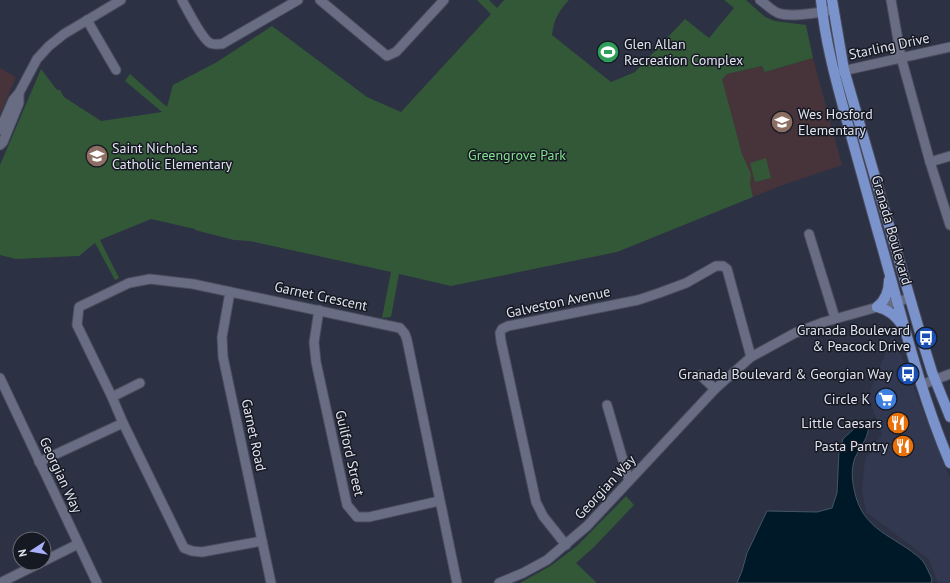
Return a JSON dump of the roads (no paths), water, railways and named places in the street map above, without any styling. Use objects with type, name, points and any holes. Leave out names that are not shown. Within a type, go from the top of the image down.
[{"type":"main road","name":"Granada Boulevard","points":[[821,0],[833,73],[921,385],[937,432],[950,463]]},
{"type":"main road","name":"Granada Boulevard","points":[[833,5],[844,70],[935,380],[950,417]]},
{"type":"main road","points":[[877,307],[883,302],[888,292],[890,274]]},
{"type":"main road","points":[[877,307],[888,310],[894,314],[906,331]]},
{"type":"street","points":[[0,130],[13,100],[19,93],[37,59],[49,46],[64,34],[121,0]]},
{"type":"street","points":[[182,0],[204,38],[210,43],[222,44],[298,0]]},
{"type":"street","points":[[320,0],[387,56],[396,52],[444,0]]},
{"type":"street","points":[[760,0],[778,13],[790,15],[822,12],[833,5]]},
{"type":"street","points":[[891,0],[901,57],[930,162],[950,225]]},
{"type":"street","points":[[86,20],[116,70]]},
{"type":"street","name":"Starling Drive","points":[[833,73],[950,47]]},
{"type":"street","points":[[0,145],[3,142],[19,104],[19,93]]},
{"type":"street","points":[[930,162],[950,156]]},
{"type":"street","points":[[809,234],[835,318]]},
{"type":"street","name":"Galveston Avenue","points":[[566,545],[543,516],[536,502],[501,341],[500,333],[502,329],[508,326],[638,300],[659,294],[686,283],[716,266],[723,266],[727,269],[751,357]]},
{"type":"street","name":"Garnet Crescent","points":[[262,542],[202,552],[184,548],[77,325],[79,307],[129,283],[150,278],[194,284],[400,328],[405,334],[457,583]]},
{"type":"street","name":"Garnet Road","points":[[230,292],[222,338],[223,357],[270,583]]},
{"type":"street","name":"Georgian Way","points":[[499,583],[547,560],[566,545],[587,526],[715,389],[751,357],[795,333],[835,318],[910,298]]},
{"type":"street","name":"Guilford Street","points":[[319,310],[314,342],[316,362],[347,505],[357,517],[369,517],[439,501]]},
{"type":"street","points":[[921,385],[950,374]]},
{"type":"street","points":[[700,375],[715,389]]},
{"type":"street","name":"Georgian Way","points":[[0,378],[97,583]]},
{"type":"street","points":[[112,397],[140,383]]},
{"type":"street","points":[[606,405],[629,481]]},
{"type":"street","points":[[39,462],[123,423]]},
{"type":"street","points":[[52,557],[78,544]]},
{"type":"street","points":[[0,583],[24,571]]},
{"type":"place","name":"Glen Allan Recreation Complex","points":[[608,52]]},
{"type":"place","name":"Wes Hosford Elementary","points":[[782,122]]},
{"type":"place","name":"Saint Nicholas Catholic Elementary","points":[[97,156]]},
{"type":"place","name":"Granada Boulevard & Peacock Drive","points":[[926,338]]},
{"type":"place","name":"Granada Boulevard & Georgian Way","points":[[908,374]]},
{"type":"place","name":"Circle K","points":[[886,399]]},
{"type":"place","name":"Little Caesars","points":[[898,423]]},
{"type":"place","name":"Pasta Pantry","points":[[903,446]]},
{"type":"park label","name":"Greengrove Park","points":[[517,155]]}]
